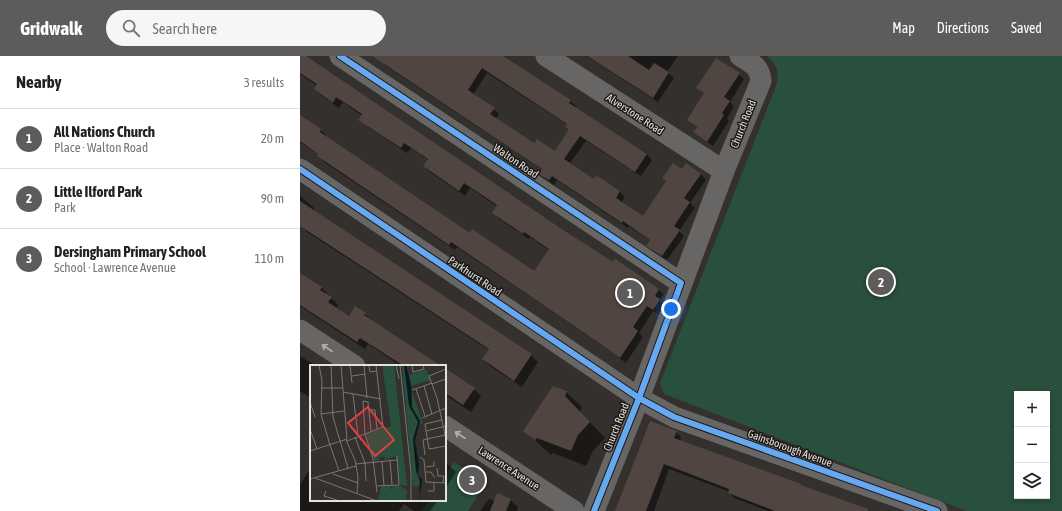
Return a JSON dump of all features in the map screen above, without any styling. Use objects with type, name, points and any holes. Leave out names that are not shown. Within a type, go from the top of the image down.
[{"type":"street","name":"Walton Road","points":[[340,56],[363,62],[681,283]]},
{"type":"street","name":"Alverstone Road","points":[[546,56],[724,171]]},
{"type":"street","name":"Church Road","points":[[594,511],[639,398],[724,171],[761,81],[760,73],[756,67],[740,56]]},
{"type":"street","name":"Parkhurst Road","points":[[300,170],[639,398]]},
{"type":"street","points":[[300,330],[353,365]]},
{"type":"street","name":"Gainsborough Avenue","points":[[639,398],[674,417],[937,511]]},
{"type":"street","name":"Lawrence Avenue","points":[[446,427],[574,511]]},
{"type":"green space","points":[[767,56],[1062,56],[1062,511],[966,511],[664,394],[660,383],[776,86],[777,70]]},
{"type":"green space","points":[[454,462],[486,483],[468,511],[422,511],[428,501],[446,501],[446,474]]},
{"type":"building","points":[[300,56],[306,56],[562,229],[613,262],[614,258],[659,289],[655,296],[660,299],[653,310],[647,306],[633,327],[638,331],[620,358],[451,242],[449,245],[317,156],[318,154],[300,141],[300,115],[321,129],[320,132],[470,233],[472,229],[534,271],[549,249],[524,232],[523,234],[492,213],[497,205],[464,183],[459,191],[423,166],[428,159],[404,143],[401,148],[358,120],[362,114],[336,97],[333,103],[314,89],[317,84],[300,73]]},
{"type":"building","points":[[372,56],[503,56],[571,100],[569,103],[647,154],[635,172],[580,136],[564,159],[594,179],[596,175],[620,191],[616,198],[643,216],[666,181],[662,178],[673,163],[682,169],[686,163],[701,174],[684,198],[690,202],[674,226],[680,230],[662,256],[646,246],[650,240],[552,176],[549,180],[539,174],[542,169]],"holes":[[[482,68],[567,124],[565,127],[569,129],[555,151],[537,139],[534,143],[490,114],[495,108],[468,90]]]},
{"type":"building","points":[[587,56],[628,56],[649,70],[654,63],[669,72],[653,98]]},
{"type":"building","points":[[716,58],[740,73],[724,97],[730,101],[722,113],[724,115],[707,142],[693,132],[697,127],[687,120],[704,93],[696,88]]},
{"type":"building","points":[[300,201],[532,354],[514,381],[482,359],[489,349],[300,226]]},
{"type":"building","points":[[300,273],[322,287],[320,290],[332,297],[328,302],[349,316],[355,306],[366,313],[364,315],[439,365],[402,365],[360,338],[357,342],[300,305]]},
{"type":"building","points":[[446,369],[475,388],[463,405],[446,394]]},
{"type":"building","points":[[553,386],[567,391],[565,396],[590,422],[578,435],[571,451],[537,438],[535,440],[523,431]]},
{"type":"building","points":[[650,421],[677,431],[674,438],[868,509],[868,511],[775,511],[728,493],[729,489],[664,464],[646,511],[615,511]]},
{"type":"building","points":[[497,493],[511,499],[506,511],[490,511]]},
{"type":"cycle path","points":[[340,56],[681,283],[639,398],[594,511]]},
{"type":"cycle path","points":[[300,169],[639,398],[674,417],[937,511]]},
{"type":"place","name":"Little Ilford Park","points":[[881,282]]},
{"type":"place","name":"All Nations Church","points":[[630,293]]},
{"type":"place","name":"Dersingham Primary School","points":[[472,480]]}]
